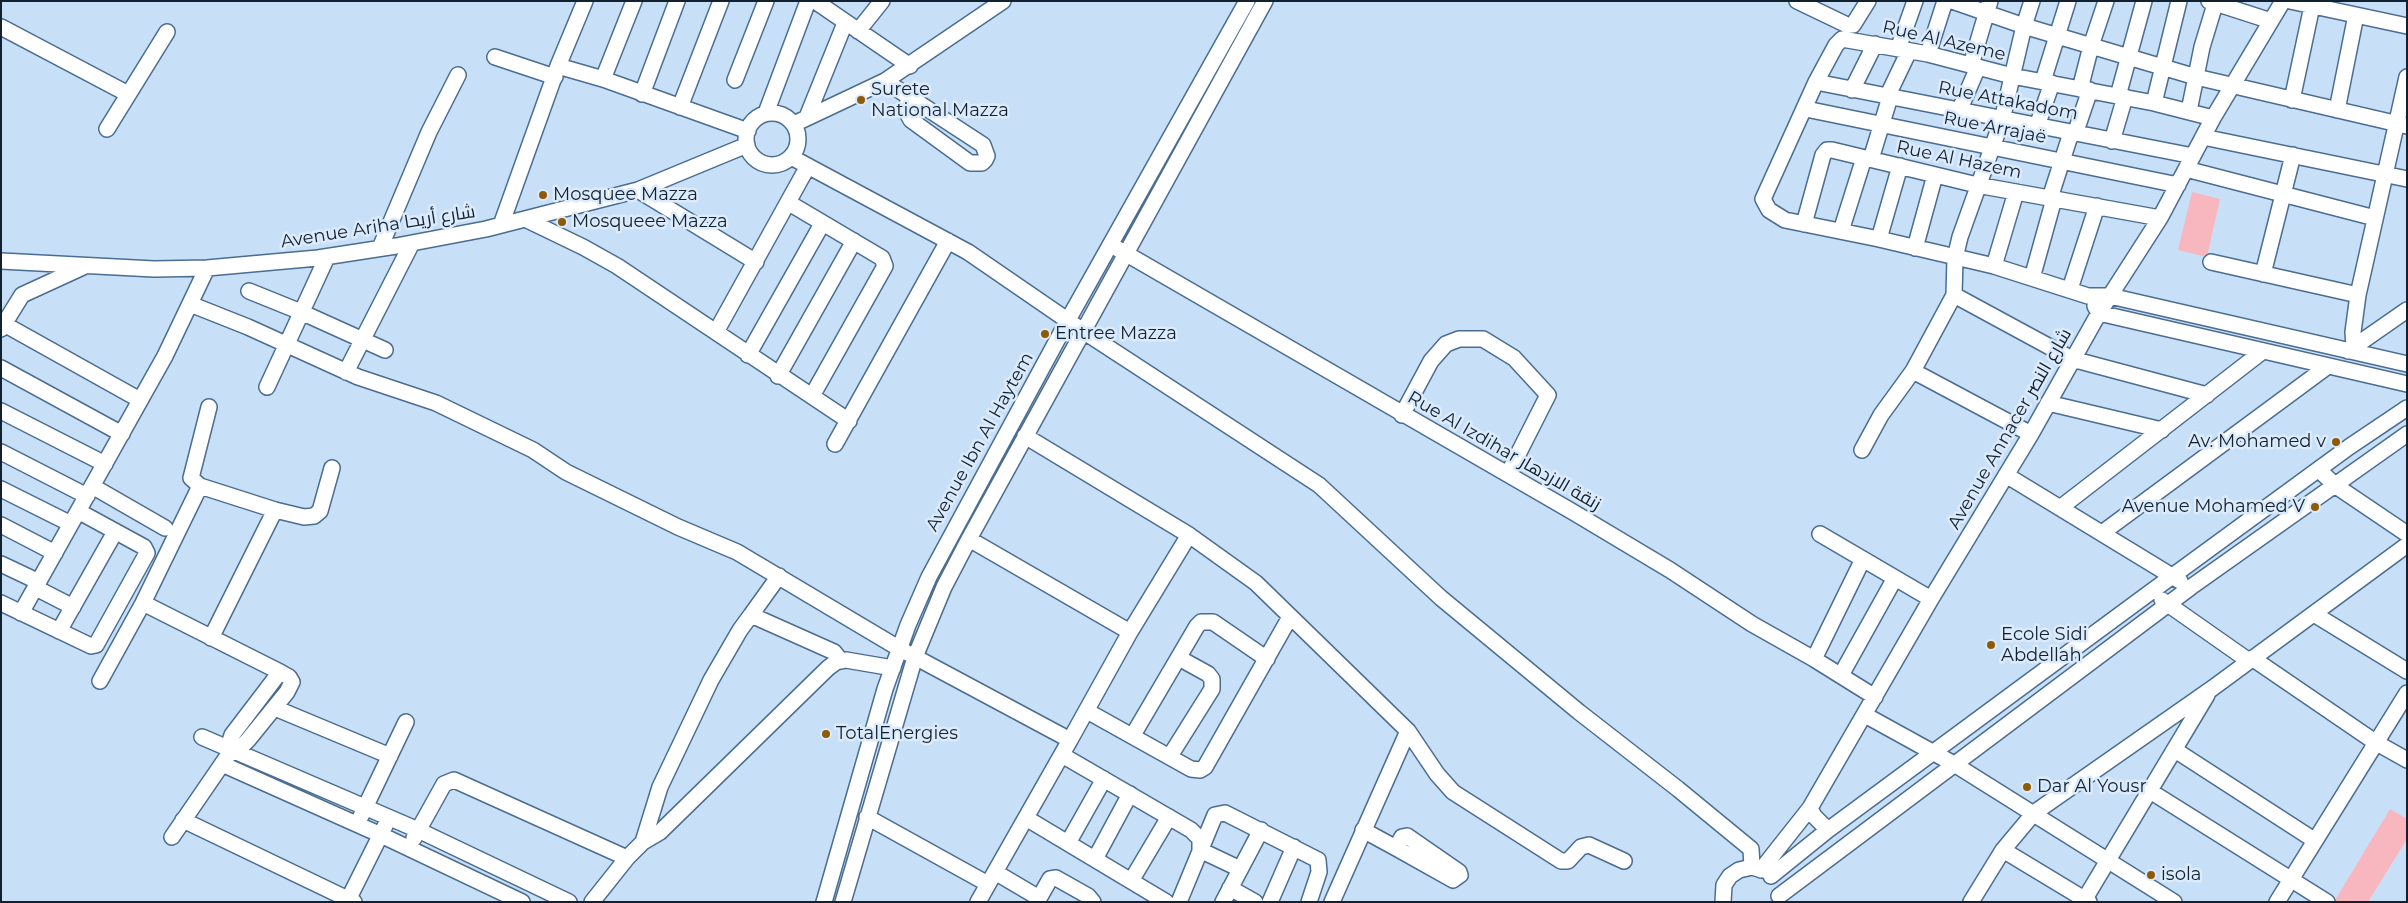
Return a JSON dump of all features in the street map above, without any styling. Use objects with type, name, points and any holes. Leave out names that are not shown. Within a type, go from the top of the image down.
[{"type":"street","points":[[501,225],[556,71],[585,1]]},
{"type":"street","points":[[602,79],[634,1]]},
{"type":"street","points":[[642,94],[677,1]]},
{"type":"street","points":[[680,107],[720,1]]},
{"type":"street","points":[[735,80],[766,1]]},
{"type":"street","points":[[766,114],[808,1]]},
{"type":"street","points":[[815,1],[910,66]]},
{"type":"street","points":[[858,31],[882,1]]},
{"type":"street","points":[[845,23],[800,121],[797,130],[798,144],[791,157],[777,164],[762,162],[750,152],[747,138],[752,123],[766,114],[782,114],[800,121],[885,81],[910,66],[984,6],[1004,1]]},
{"type":"street","name":"Avenue Ibn Al Haytem","points":[[824,902],[875,722],[918,601],[940,553],[1110,244],[1247,1]]},
{"type":"street","name":"Avenue Ibn Al Haytem","points":[[843,902],[915,657],[928,624],[968,539],[1265,1]]},
{"type":"street","points":[[1797,1],[1847,26],[1853,25],[1868,1]]},
{"type":"street","points":[[1841,231],[1867,158],[1882,124],[1904,50],[1915,1]]},
{"type":"street","points":[[1928,54],[1945,1]]},
{"type":"street","points":[[1952,1],[1988,7],[2024,26],[2196,77],[2401,124]]},
{"type":"street","points":[[1862,450],[1881,415],[1913,371],[1954,295],[1955,258],[1977,185],[2002,120],[2024,26],[2032,1]]},
{"type":"street","points":[[2037,126],[2068,1]]},
{"type":"street","points":[[2032,278],[2062,160],[2073,133],[2085,90],[2091,46],[2106,1]]},
{"type":"street","points":[[2112,141],[2122,96],[2128,56],[2144,1]]},
{"type":"street","points":[[2154,103],[2179,1]]},
{"type":"street","name":"Avenue Annacer شارع النصر","points":[[1761,871],[1810,808],[1876,697],[1931,598],[2031,434],[2099,313],[2160,218],[2212,118],[2283,1]]},
{"type":"street","points":[[2290,1],[2407,26]]},
{"type":"street","points":[[2189,111],[2213,2],[2271,22]]},
{"type":"street","points":[[2292,100],[2312,6]]},
{"type":"street","points":[[1958,111],[1975,66],[1988,7]]},
{"type":"street","points":[[2337,110],[2356,15]]},
{"type":"street","points":[[1,27],[128,94]]},
{"type":"street","points":[[108,128],[167,32]]},
{"type":"street","name":"Rue Al Azeme","points":[[1804,224],[1775,216],[1763,199],[1806,109],[1816,82],[1839,40],[1846,39],[1928,54],[2012,76],[2122,96],[2212,118]]},
{"type":"street","points":[[1852,90],[1875,44]]},
{"type":"street","points":[[495,57],[602,79],[680,107],[747,138]]},
{"type":"street","points":[[380,248],[429,132],[458,75]]},
{"type":"street","points":[[2351,349],[2358,295],[2384,174],[2401,124],[2407,77]]},
{"type":"street","points":[[885,81],[909,96],[983,145],[987,156],[982,164],[970,163],[911,120],[906,112],[909,96]]},
{"type":"street","name":"Rue Attakadom","points":[[1816,82],[2112,141],[2189,163],[2283,194],[2375,218]]},
{"type":"street","name":"Rue Arrajaë","points":[[1806,109],[2178,185]]},
{"type":"street","points":[[2202,137],[2407,178]]},
{"type":"street","name":"Avenue Ariha شارع أريحا","points":[[1,261],[154,269],[207,268],[250,266],[327,257],[412,243],[501,225],[638,190],[747,138]]},
{"type":"street","name":"Rue Al Hazem","points":[[1804,224],[1825,152],[1832,150],[1977,185],[2160,218]]},
{"type":"street","points":[[2263,274],[2292,155]]},
{"type":"street","points":[[791,157],[968,252],[1083,331],[1319,485],[1441,598],[1579,712],[1751,849],[1761,871],[1777,885],[1779,899],[1954,764],[2190,587],[2336,486],[2407,434]]},
{"type":"street","points":[[716,332],[808,166]]},
{"type":"street","points":[[1879,239],[1900,166]]},
{"type":"street","points":[[1915,248],[1935,175]]},
{"type":"street","points":[[638,190],[756,262]]},
{"type":"street","points":[[1994,266],[2016,192]]},
{"type":"street","points":[[789,203],[882,258],[884,270],[812,396]]},
{"type":"street","points":[[2070,289],[2097,206]]},
{"type":"street","points":[[525,219],[584,247],[617,266],[716,332],[748,356],[849,421]]},
{"type":"street","points":[[748,356],[822,224]]},
{"type":"street","points":[[1804,224],[1879,239],[1994,266],[2088,296],[2110,296],[2351,349],[2407,364]]},
{"type":"street","points":[[778,376],[854,241]]},
{"type":"street","points":[[835,444],[948,241]]},
{"type":"street","points":[[346,372],[412,243]]},
{"type":"street","name":"Rue Al Izdihar زنقة الازدهار","points":[[1110,244],[1402,415],[1508,474],[1670,570],[1752,624],[1841,674],[1876,697]]},
{"type":"street","points":[[267,387],[327,257]]},
{"type":"street","points":[[2211,262],[2358,295]]},
{"type":"street","points":[[86,265],[30,289],[19,299],[4,319],[140,400]]},
{"type":"street","points":[[22,613],[166,356],[207,268]]},
{"type":"street","points":[[249,291],[386,350]]},
{"type":"street","points":[[1954,295],[2072,359],[2207,395]]},
{"type":"street","points":[[2088,296],[2099,313],[2407,384]]},
{"type":"street","points":[[190,304],[346,372],[436,403],[533,450],[566,472],[678,527],[737,552],[900,649],[1070,740]]},
{"type":"street","points":[[2351,349],[2407,310]]},
{"type":"street","points":[[1402,415],[1431,361],[1446,344],[1459,339],[1483,339],[1514,358],[1548,394],[1508,474]]},
{"type":"street","points":[[2060,508],[2263,351]]},
{"type":"street","points":[[2102,533],[2328,366]]},
{"type":"street","points":[[1,368],[122,434]]},
{"type":"street","points":[[1913,371],[2031,434]]},
{"type":"street","points":[[2048,403],[2162,430]]},
{"type":"street","points":[[209,408],[191,478],[200,486],[275,510],[304,517],[314,516],[320,511],[332,468]]},
{"type":"street","points":[[1723,902],[1724,885],[1730,876],[1739,870],[1761,871],[1828,830],[2152,591],[2407,408]]},
{"type":"street","points":[[1,410],[105,464]]},
{"type":"street","points":[[1025,436],[1189,535],[1256,583],[1408,731],[1453,792],[1562,861],[1568,861],[1581,846],[1588,845],[1624,861]]},
{"type":"street","points":[[1,452],[90,491],[165,528]]},
{"type":"street","points":[[2319,470],[2336,486],[2407,534]]},
{"type":"street","points":[[2006,475],[2190,587]]},
{"type":"street","points":[[100,681],[143,603],[200,486]]},
{"type":"street","points":[[1,489],[115,532],[144,547],[147,553],[96,646],[91,646],[1,603]]},
{"type":"street","points":[[210,638],[275,510]]},
{"type":"street","points":[[1,525],[56,553]]},
{"type":"street","points":[[58,631],[115,532]]},
{"type":"street","points":[[1820,534],[1931,598]]},
{"type":"street","points":[[978,902],[1088,711],[1130,632],[1189,535]]},
{"type":"street","points":[[968,539],[1130,632]]},
{"type":"street","points":[[1971,902],[2003,850],[2034,813],[2210,690],[2407,545]]},
{"type":"street","points":[[1814,659],[1863,559]]},
{"type":"street","points":[[1,564],[73,607]]},
{"type":"street","points":[[643,842],[660,787],[703,697],[740,630],[779,576]]},
{"type":"street","points":[[1841,674],[1895,578]]},
{"type":"street","points":[[2152,591],[2375,742],[2407,760]]},
{"type":"street","points":[[143,603],[280,672],[289,677],[292,685],[241,747],[231,751],[172,837]]},
{"type":"street","points":[[2314,614],[2407,671]]},
{"type":"street","points":[[751,615],[834,652],[841,661]]},
{"type":"street","points":[[1088,711],[1196,771],[1205,766],[1290,617]]},
{"type":"street","points":[[1133,735],[1196,626],[1207,621],[1213,622],[1267,659]]},
{"type":"street","points":[[1170,756],[1212,689],[1212,679],[1208,674],[1179,658]]},
{"type":"street","points":[[592,902],[627,858],[643,842],[660,832],[828,668],[841,661],[893,668]]},
{"type":"street","points":[[231,751],[230,741],[232,735],[280,672]]},
{"type":"street","points":[[2003,850],[2086,901],[2210,690]]},
{"type":"street","points":[[2277,902],[2407,693]]},
{"type":"street","points":[[275,708],[390,756]]},
{"type":"street","points":[[250,711],[264,721]]},
{"type":"street","points":[[1865,715],[1954,764],[2174,902]]},
{"type":"street","points":[[356,824],[406,722]]},
{"type":"street","points":[[1332,902],[1408,731]]},
{"type":"street","points":[[202,737],[418,830],[569,902]]},
{"type":"street","points":[[2175,750],[2314,840]]},
{"type":"street","points":[[1062,755],[1169,816],[1197,835],[1200,850]]},
{"type":"street","points":[[222,764],[409,848],[513,900]]},
{"type":"street","points":[[409,848],[444,784],[454,780],[627,858]]},
{"type":"street","points":[[1068,843],[1104,780]]},
{"type":"street","points":[[2150,791],[2327,902]]},
{"type":"street","points":[[1095,859],[1130,794]]},
{"type":"street","points":[[1810,808],[1814,816],[1828,830]]},
{"type":"street","points":[[1179,902],[1214,815],[1219,813],[1225,813],[1261,830],[1318,860],[1320,866],[1309,902]]},
{"type":"street","points":[[1131,881],[1169,816]]},
{"type":"street","points":[[867,817],[1038,900],[1050,879],[1056,878],[1088,896],[1093,902]]},
{"type":"street","points":[[183,820],[350,901],[389,818]]},
{"type":"street","points":[[1026,818],[1131,881],[1141,895],[1166,902]]},
{"type":"street","points":[[1255,902],[1226,895],[1261,830]]},
{"type":"street","points":[[1363,830],[1396,848]]},
{"type":"street","points":[[1270,902],[1294,847]]},
{"type":"street","points":[[1200,850],[1240,869]]},
{"type":"shaded area","points":[[2192,192],[2220,199],[2207,257],[2178,250]]},
{"type":"shaded area","points":[[2390,809],[2407,819],[2407,839],[2368,902],[2334,902]]},
{"type":"place","name":"Surete National Mazza","points":[[861,100]]},
{"type":"place","name":"Mosquee Mazza","points":[[543,195]]},
{"type":"place","name":"Mosqueee Mazza","points":[[562,222]]},
{"type":"place","name":"Entree Mazza","points":[[1045,334]]},
{"type":"place","name":"Av. Mohamed v","points":[[2336,442]]},
{"type":"place","name":"Avenue Mohamed V","points":[[2315,507]]},
{"type":"place","name":"Ecole Sidi Abdellah","points":[[1991,645]]},
{"type":"place","name":"TotalEnergies","points":[[826,734]]},
{"type":"place","name":"Dar Al Yousr","points":[[2027,787]]},
{"type":"place","name":"isola","points":[[2151,875]]}]
